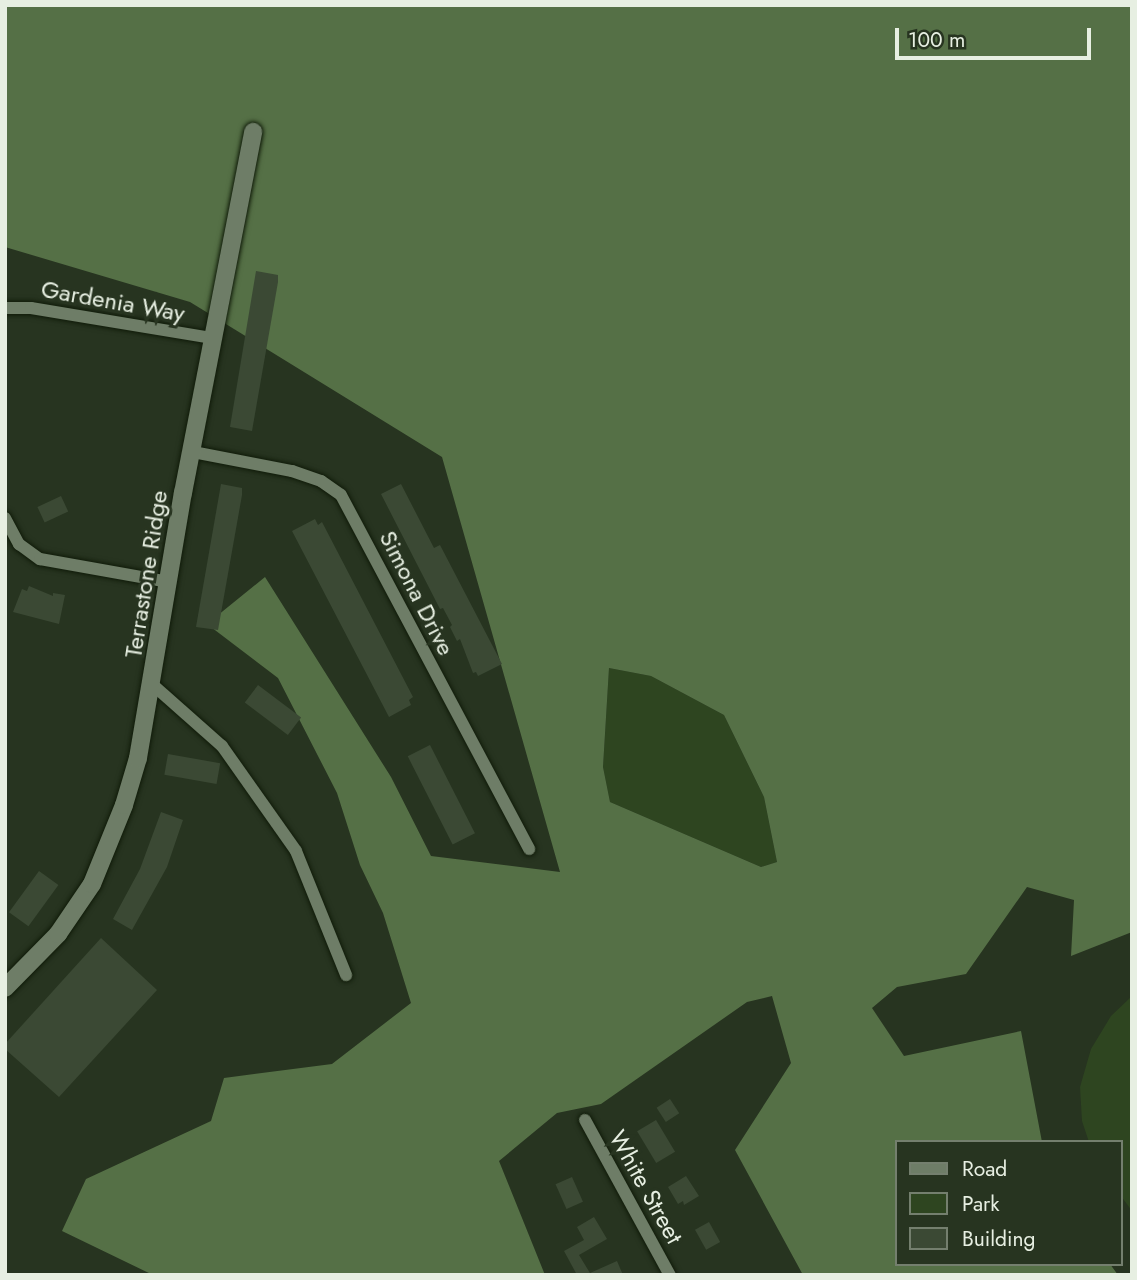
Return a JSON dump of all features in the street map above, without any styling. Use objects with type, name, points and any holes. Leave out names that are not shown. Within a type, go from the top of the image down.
[{"type":"street","name":"Terrastone Ridge","points":[[5,988],[58,934],[92,884],[135,770],[153,685],[169,582],[253,132]]},
{"type":"street","name":"Gardenia Way","points":[[5,308],[31,308],[214,338]]},
{"type":"street","name":"Simona Drive","points":[[193,452],[292,471],[327,484],[341,495],[529,849]]},
{"type":"street","points":[[5,518],[19,544],[40,559],[169,582]]},
{"type":"street","points":[[153,685],[222,746],[296,851],[346,975]]},
{"type":"street","name":"White Street","points":[[585,1120],[670,1275]]},
{"type":"green space","points":[[5,5],[1132,5],[1132,932],[1071,956],[1074,900],[1027,887],[966,974],[897,987],[872,1008],[904,1056],[1021,1031],[1042,1140],[895,1140],[895,1266],[1111,1266],[1118,1275],[803,1275],[735,1150],[791,1063],[772,996],[747,1002],[601,1104],[557,1113],[499,1161],[545,1275],[153,1275],[62,1231],[86,1179],[211,1121],[224,1078],[332,1064],[411,1003],[383,913],[360,865],[337,793],[278,678],[207,624],[265,577],[391,777],[431,856],[560,872],[442,457],[190,302],[5,247]],"holes":[[[609,668],[651,676],[724,715],[764,797],[777,862],[761,867],[610,802],[603,767]]]},
{"type":"green space","points":[[609,668],[651,676],[724,715],[764,797],[777,862],[761,867],[610,802],[603,767]]},
{"type":"green space","points":[[1132,996],[1132,1211],[1123,1199],[1123,1140],[1088,1140],[1082,1121],[1080,1087],[1091,1049],[1111,1016]]},
{"type":"building","points":[[256,271],[278,275],[278,282],[252,431],[230,427]]},
{"type":"building","points":[[221,484],[242,488],[242,495],[218,630],[196,627]]},
{"type":"building","points":[[401,484],[434,548],[440,545],[502,664],[478,676],[476,672],[473,673],[460,639],[457,641],[450,627],[452,625],[443,608],[440,609],[381,494]]},
{"type":"building","points":[[61,496],[68,511],[45,522],[37,507]]},
{"type":"building","points":[[315,519],[318,525],[322,522],[413,697],[409,700],[411,705],[389,717],[292,531]]},
{"type":"building","points":[[29,586],[53,596],[53,593],[65,595],[59,624],[13,612],[22,589],[27,591]]},
{"type":"building","points":[[258,685],[301,717],[288,735],[245,703]]},
{"type":"building","points":[[430,745],[475,833],[453,845],[408,756]]},
{"type":"building","points":[[168,754],[220,763],[217,784],[164,775]]},
{"type":"building","points":[[161,812],[183,820],[167,867],[132,930],[113,919],[140,869]]},
{"type":"building","points":[[39,871],[58,885],[28,926],[9,912]]},
{"type":"building","points":[[101,938],[157,990],[59,1097],[5,1049],[5,1044]]},
{"type":"building","points":[[670,1099],[679,1113],[666,1122],[657,1108]]},
{"type":"building","points":[[656,1120],[675,1152],[656,1163],[637,1131]]},
{"type":"building","points":[[686,1176],[699,1196],[684,1205],[683,1201],[678,1204],[668,1187]]},
{"type":"building","points":[[572,1177],[583,1202],[567,1209],[556,1184]]},
{"type":"building","points":[[594,1217],[607,1239],[579,1255],[590,1273],[617,1261],[623,1275],[577,1275],[564,1251],[584,1240],[577,1227]]},
{"type":"building","points":[[709,1222],[720,1242],[706,1250],[695,1230]]}]
